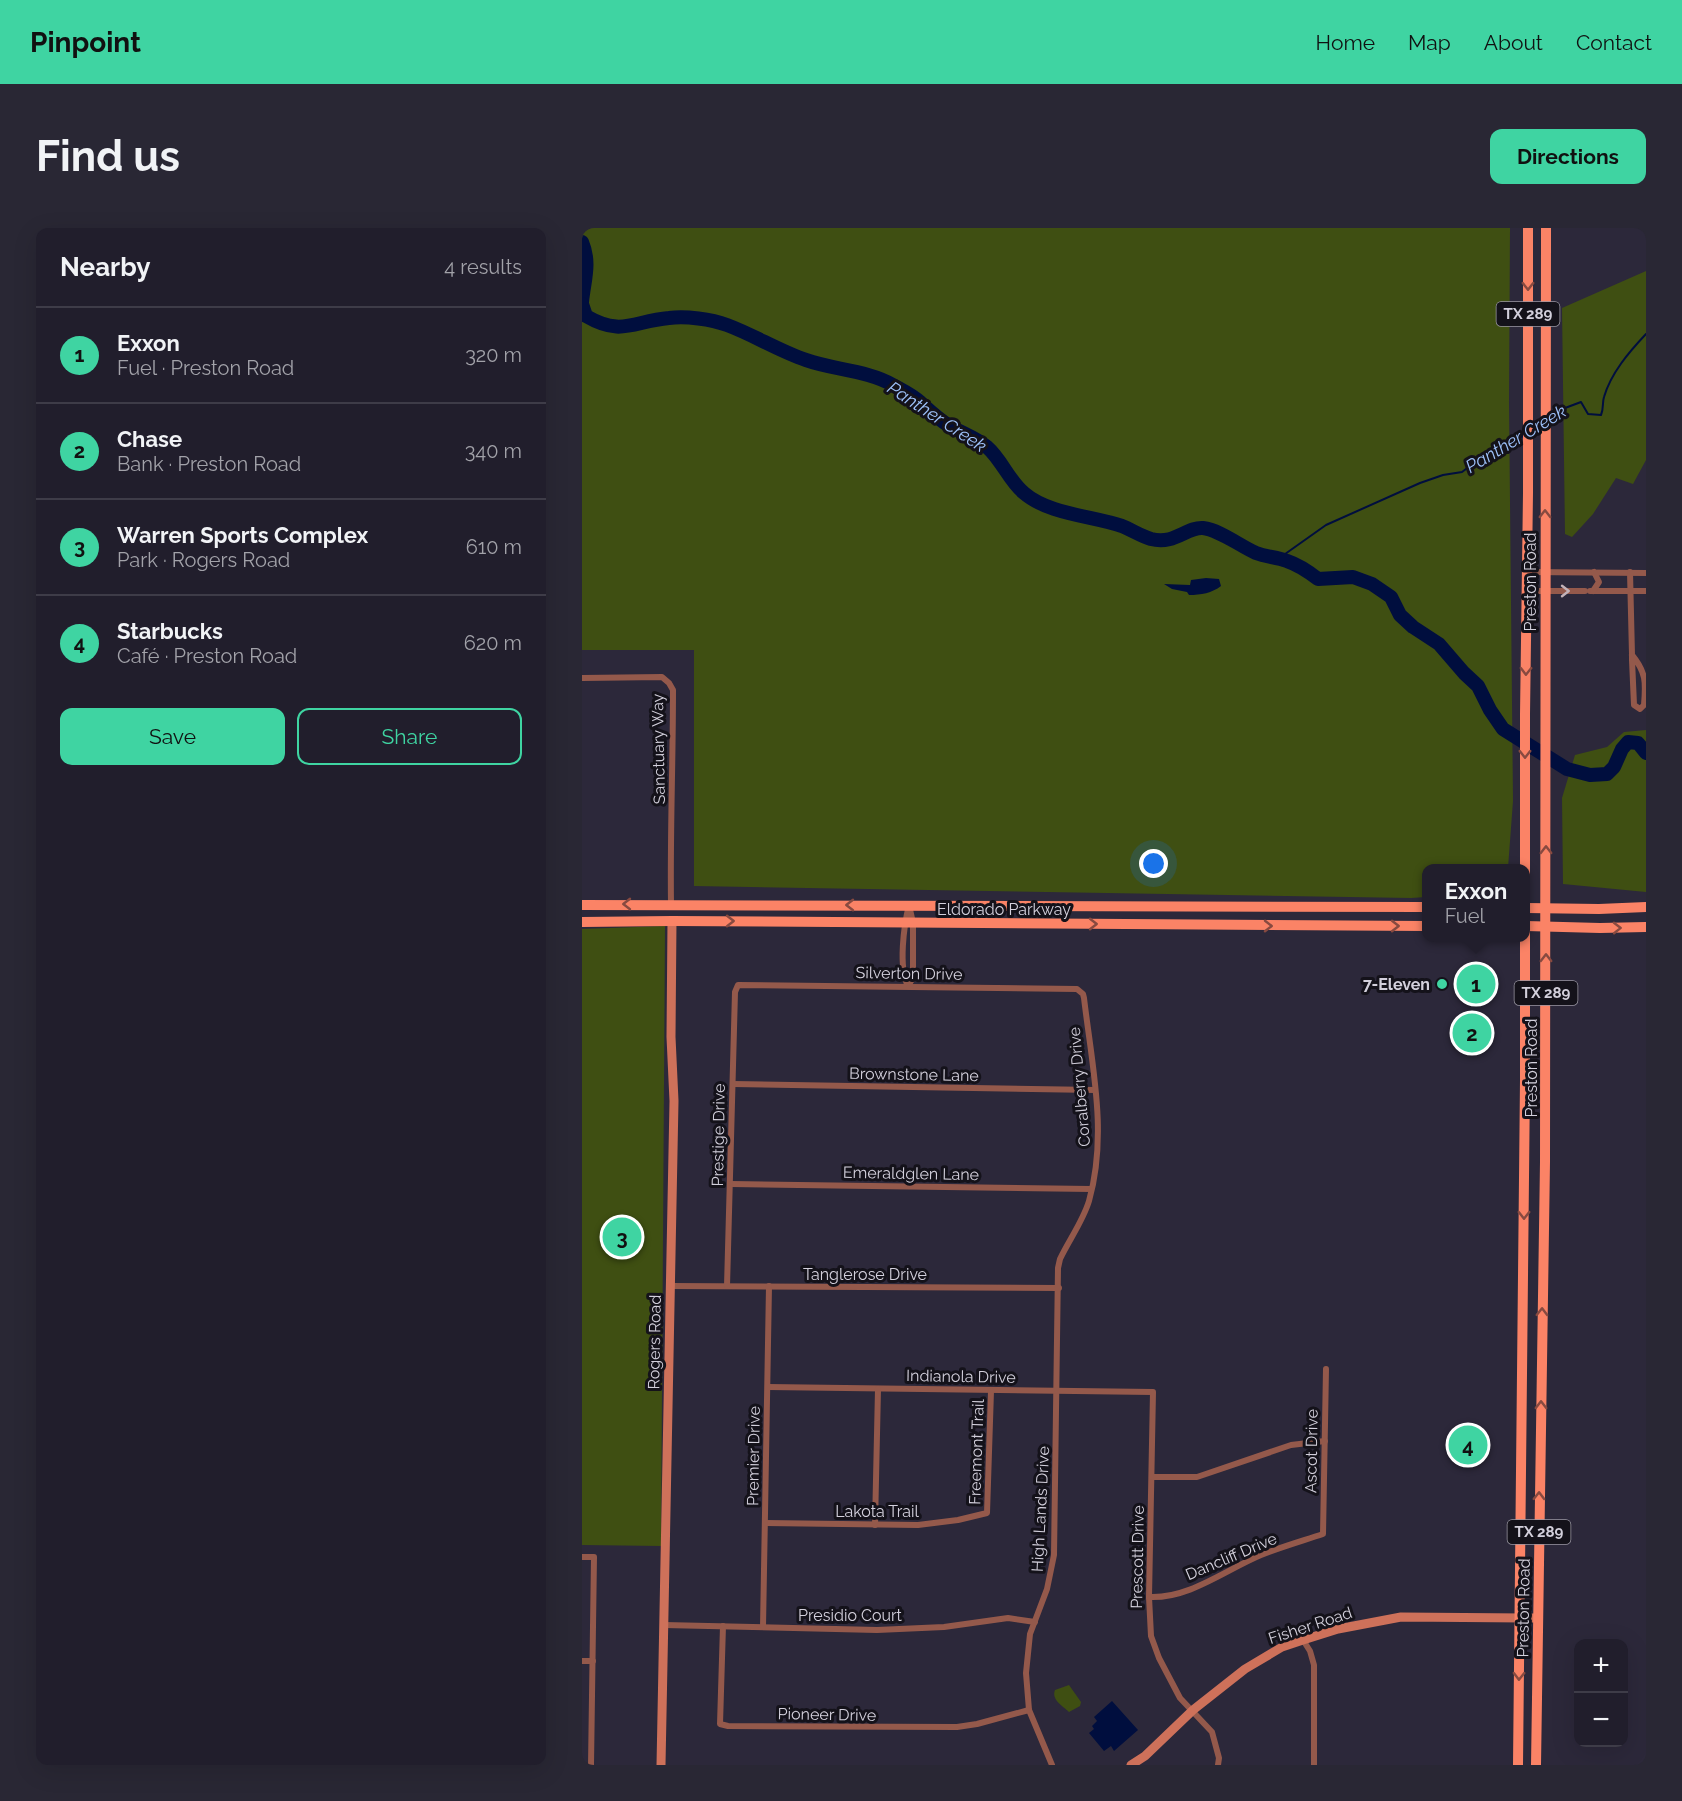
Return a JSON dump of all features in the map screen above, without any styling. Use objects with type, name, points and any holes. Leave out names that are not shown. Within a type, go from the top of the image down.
[{"type":"main road","name":"Preston Road","points":[[1526,864],[1528,228]]},
{"type":"main road","name":"Preston Road","points":[[1536,1765],[1545,1162],[1546,228]]},
{"type":"main road","name":"Eldorado Parkway","points":[[582,904],[1422,907]]},
{"type":"main road","points":[[671,904],[672,921]]},
{"type":"main road","points":[[1530,908],[1599,909],[1646,906]]},
{"type":"main road","points":[[1215,907],[1215,925]]},
{"type":"main road","points":[[1364,907],[1364,926]]},
{"type":"main road","name":"Eldorado Parkway","points":[[582,922],[1422,926]]},
{"type":"main road","points":[[1530,926],[1646,927]]},
{"type":"main road","name":"Preston Road","points":[[1518,1765],[1526,942]]},
{"type":"main road","points":[[1525,1162],[1545,1162]]},
{"type":"main road","points":[[1523,1365],[1541,1365]]},
{"type":"street","points":[[1527,572],[1646,573]]},
{"type":"street","points":[[1589,591],[1599,582],[1594,572]]},
{"type":"street","points":[[1630,573],[1632,655],[1634,705],[1640,709],[1644,705],[1645,674],[1632,655]]},
{"type":"street","points":[[1527,591],[1646,591]]},
{"type":"street","name":"Sanctuary Way","points":[[582,678],[662,677],[673,690],[671,904]]},
{"type":"street","points":[[908,986],[904,978],[909,905]]},
{"type":"street","name":"Rogers Road","points":[[661,1765],[674,1101],[670,1037],[672,921]]},
{"type":"street","name":"Silverton Drive","points":[[738,985],[908,986],[1077,989],[1080,991]]},
{"type":"street","name":"Prestige Drive","points":[[727,1286],[735,992],[738,985]]},
{"type":"street","name":"Coralberry Drive","points":[[1057,1390],[1060,1259],[1086,1209],[1098,1154],[1095,1090],[1084,998],[1080,991]]},
{"type":"street","name":"Brownstone Lane","points":[[732,1084],[1095,1090]]},
{"type":"street","name":"Emeraldglen Lane","points":[[731,1184],[1091,1189]]},
{"type":"street","name":"Tanglerose Drive","points":[[670,1286],[1059,1288]]},
{"type":"street","name":"Premier Drive","points":[[763,1627],[769,1286]]},
{"type":"street","name":"Ascot Drive","points":[[1323,1534],[1326,1369]]},
{"type":"street","name":"Indianola Drive","points":[[768,1387],[1153,1392]]},
{"type":"street","points":[[875,1525],[878,1389]]},
{"type":"street","name":"High Lands Drive","points":[[1052,1765],[1029,1710],[1026,1673],[1030,1634],[1053,1570],[1057,1390]]},
{"type":"street","name":"Freemont Trail","points":[[987,1513],[992,1391]]},
{"type":"street","name":"Prescott Drive","points":[[1153,1392],[1149,1598],[1151,1636],[1159,1658],[1180,1698],[1212,1732],[1219,1758],[1218,1765]]},
{"type":"street","points":[[1152,1477],[1197,1477],[1291,1445],[1325,1441]]},
{"type":"street","name":"Lakota Trail","points":[[765,1523],[918,1525],[974,1518],[987,1513]]},
{"type":"street","name":"Dancliff Drive","points":[[1149,1598],[1159,1598],[1200,1585],[1261,1555],[1323,1534]]},
{"type":"street","points":[[582,1557],[594,1557],[591,1765]]},
{"type":"street","name":"Fisher Road","points":[[1131,1765],[1153,1749],[1193,1710],[1220,1688],[1262,1658],[1282,1647],[1338,1629],[1401,1617],[1538,1618]]},
{"type":"street","name":"Presidio Court","points":[[663,1625],[877,1630],[944,1627],[1008,1618],[1035,1622]]},
{"type":"street","name":"Pioneer Drive","points":[[723,1626],[720,1724],[728,1726],[957,1727],[1029,1710]]},
{"type":"street","points":[[1303,1640],[1311,1651],[1314,1665],[1314,1765]]},
{"type":"street","points":[[582,1661],[592,1661]]},
{"type":"green space","points":[[582,228],[1510,228],[1509,402],[1513,801],[1508,864],[1422,864],[1422,897],[1411,898],[694,886],[694,650],[582,650]]},
{"type":"green space","points":[[1646,271],[1646,460],[1633,484],[1616,478],[1593,514],[1572,537],[1565,534],[1562,308]]},
{"type":"green space","points":[[1646,730],[1646,892],[1563,884],[1562,798],[1575,755],[1607,747],[1624,732]]},
{"type":"green space","points":[[665,926],[661,1546],[582,1545],[582,929]]},
{"type":"green space","points":[[1069,1685],[1081,1702],[1080,1706],[1069,1712],[1058,1703],[1054,1694],[1055,1690]]},
{"type":"shaded area","points":[[1219,579],[1221,586],[1206,593],[1189,595],[1187,592],[1172,589],[1164,584],[1190,585],[1191,580]]},
{"type":"shaded area","points":[[1112,1701],[1138,1730],[1114,1751],[1111,1746],[1104,1751],[1089,1733],[1094,1729],[1092,1726],[1097,1721],[1094,1717]]},
{"type":"waterway","name":"Panther Creek","points":[[582,242],[586,257],[582,302]]},
{"type":"waterway","name":"Panther Creek","points":[[582,304],[586,316],[609,326],[628,326],[676,317],[714,321],[806,360],[883,380],[914,397],[948,425],[982,444],[992,452],[1024,493],[1045,506],[1122,526],[1151,539],[1167,540],[1197,528],[1210,529],[1256,553],[1296,565],[1318,579],[1353,577],[1372,584],[1391,597],[1400,615],[1413,627],[1439,644],[1478,686],[1503,729],[1567,769],[1590,775],[1607,774],[1614,767],[1622,749],[1628,742],[1638,743],[1646,753]]},
{"type":"waterway","name":"Panther Creek","points":[[1550,419],[1565,408],[1581,402],[1588,414],[1601,415],[1604,397],[1611,380],[1646,334]]},
{"type":"waterway","name":"Panther Creek","points":[[1532,430],[1543,424]]},
{"type":"waterway","name":"Panther Creek","points":[[1278,559],[1326,525],[1420,483],[1443,475],[1462,472],[1483,456],[1525,435]]},
{"type":"place","name":"7-Eleven","points":[[1442,984]]},
{"type":"place","name":"Exxon","points":[[1476,984]]},
{"type":"place","name":"Chase","points":[[1472,1033]]},
{"type":"place","name":"Warren Sports Complex","points":[[622,1237]]},
{"type":"place","name":"Starbucks","points":[[1468,1445]]}]
